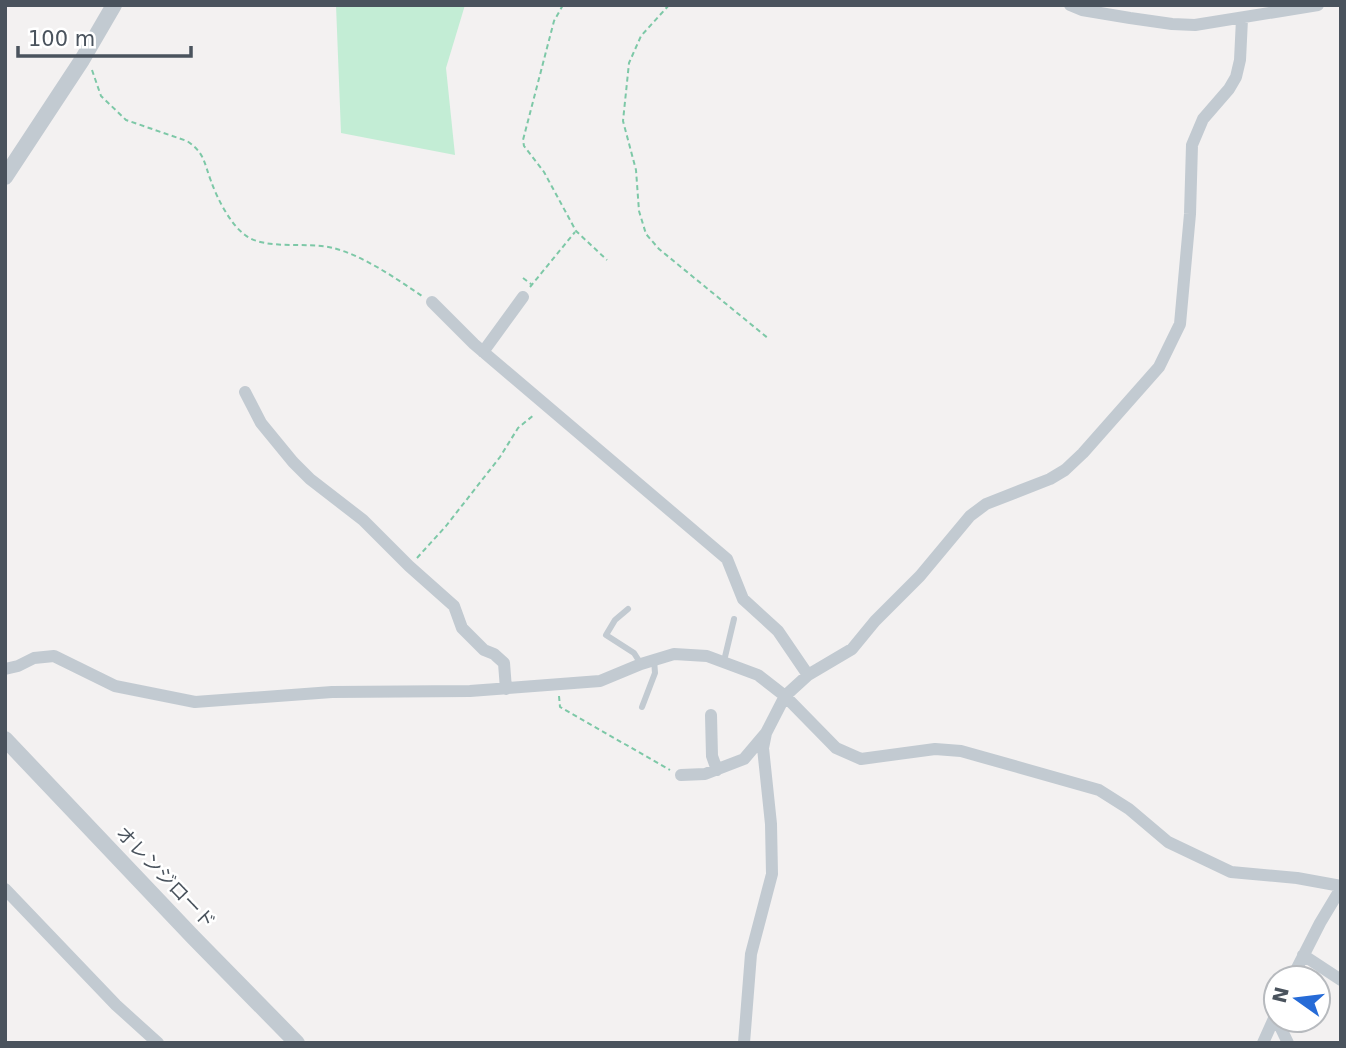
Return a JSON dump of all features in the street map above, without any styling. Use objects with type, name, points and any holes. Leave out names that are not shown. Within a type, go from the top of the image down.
[{"type":"street","points":[[5,177],[82,60],[114,5]]},
{"type":"street","points":[[1070,5],[1082,10],[1195,25],[1318,5]]},
{"type":"street","points":[[681,775],[705,774],[744,760],[766,733],[785,696],[808,675],[852,649],[875,621],[920,576],[970,516],[986,504],[1050,479],[1065,470],[1159,367],[1180,324],[1190,214],[1192,145],[1203,119],[1236,77],[1240,60],[1242,19]]},
{"type":"street","points":[[483,352],[523,297]]},
{"type":"street","points":[[432,302],[483,352],[727,559],[743,599],[778,631],[808,675]]},
{"type":"street","points":[[245,392],[261,423],[293,462],[310,479],[363,520],[454,606],[462,628],[484,650],[504,663],[506,689]]},
{"type":"street","points":[[5,669],[34,658],[54,656],[115,686],[195,702],[332,692],[444,692],[559,685],[600,681],[674,654],[708,656],[758,675],[785,696],[836,748],[861,758],[935,749],[961,751],[1099,790],[1129,809],[1168,842],[1231,872],[1297,878],[1341,887],[1299,964]]},
{"type":"street","points":[[711,715],[712,756],[717,770]]},
{"type":"street","points":[[744,1043],[751,954],[772,874],[771,824],[763,748],[766,733]]},
{"type":"street","name":"オレンジロード","points":[[5,739],[297,1043]]},
{"type":"street","points":[[5,889],[116,1005],[158,1043]]},
{"type":"street","points":[[1303,955],[1341,981]]},
{"type":"lane","points":[[628,608],[615,620],[606,635],[648,662],[655,673],[642,707]]},
{"type":"lane","points":[[724,661],[734,619]]},
{"type":"path","points":[[563,5],[554,21],[544,67],[523,133],[524,146],[544,172],[576,231],[607,260]]},
{"type":"path","points":[[669,5],[642,36],[629,63],[624,121],[636,170],[639,211],[646,234],[659,249],[769,339]]},
{"type":"path","points":[[82,60],[93,71],[102,96],[126,120],[196,146],[208,166],[210,180],[223,204],[238,229],[246,236],[272,244],[311,244],[349,252],[432,302]]},
{"type":"path","points":[[523,297],[576,231]]},
{"type":"path","points":[[523,278],[532,285]]},
{"type":"path","points":[[409,566],[446,526],[500,457],[518,428],[546,404]]},
{"type":"path","points":[[559,685],[560,707],[662,767],[681,775]]},
{"type":"green space","points":[[336,5],[465,5],[446,68],[455,155],[341,133]]}]
